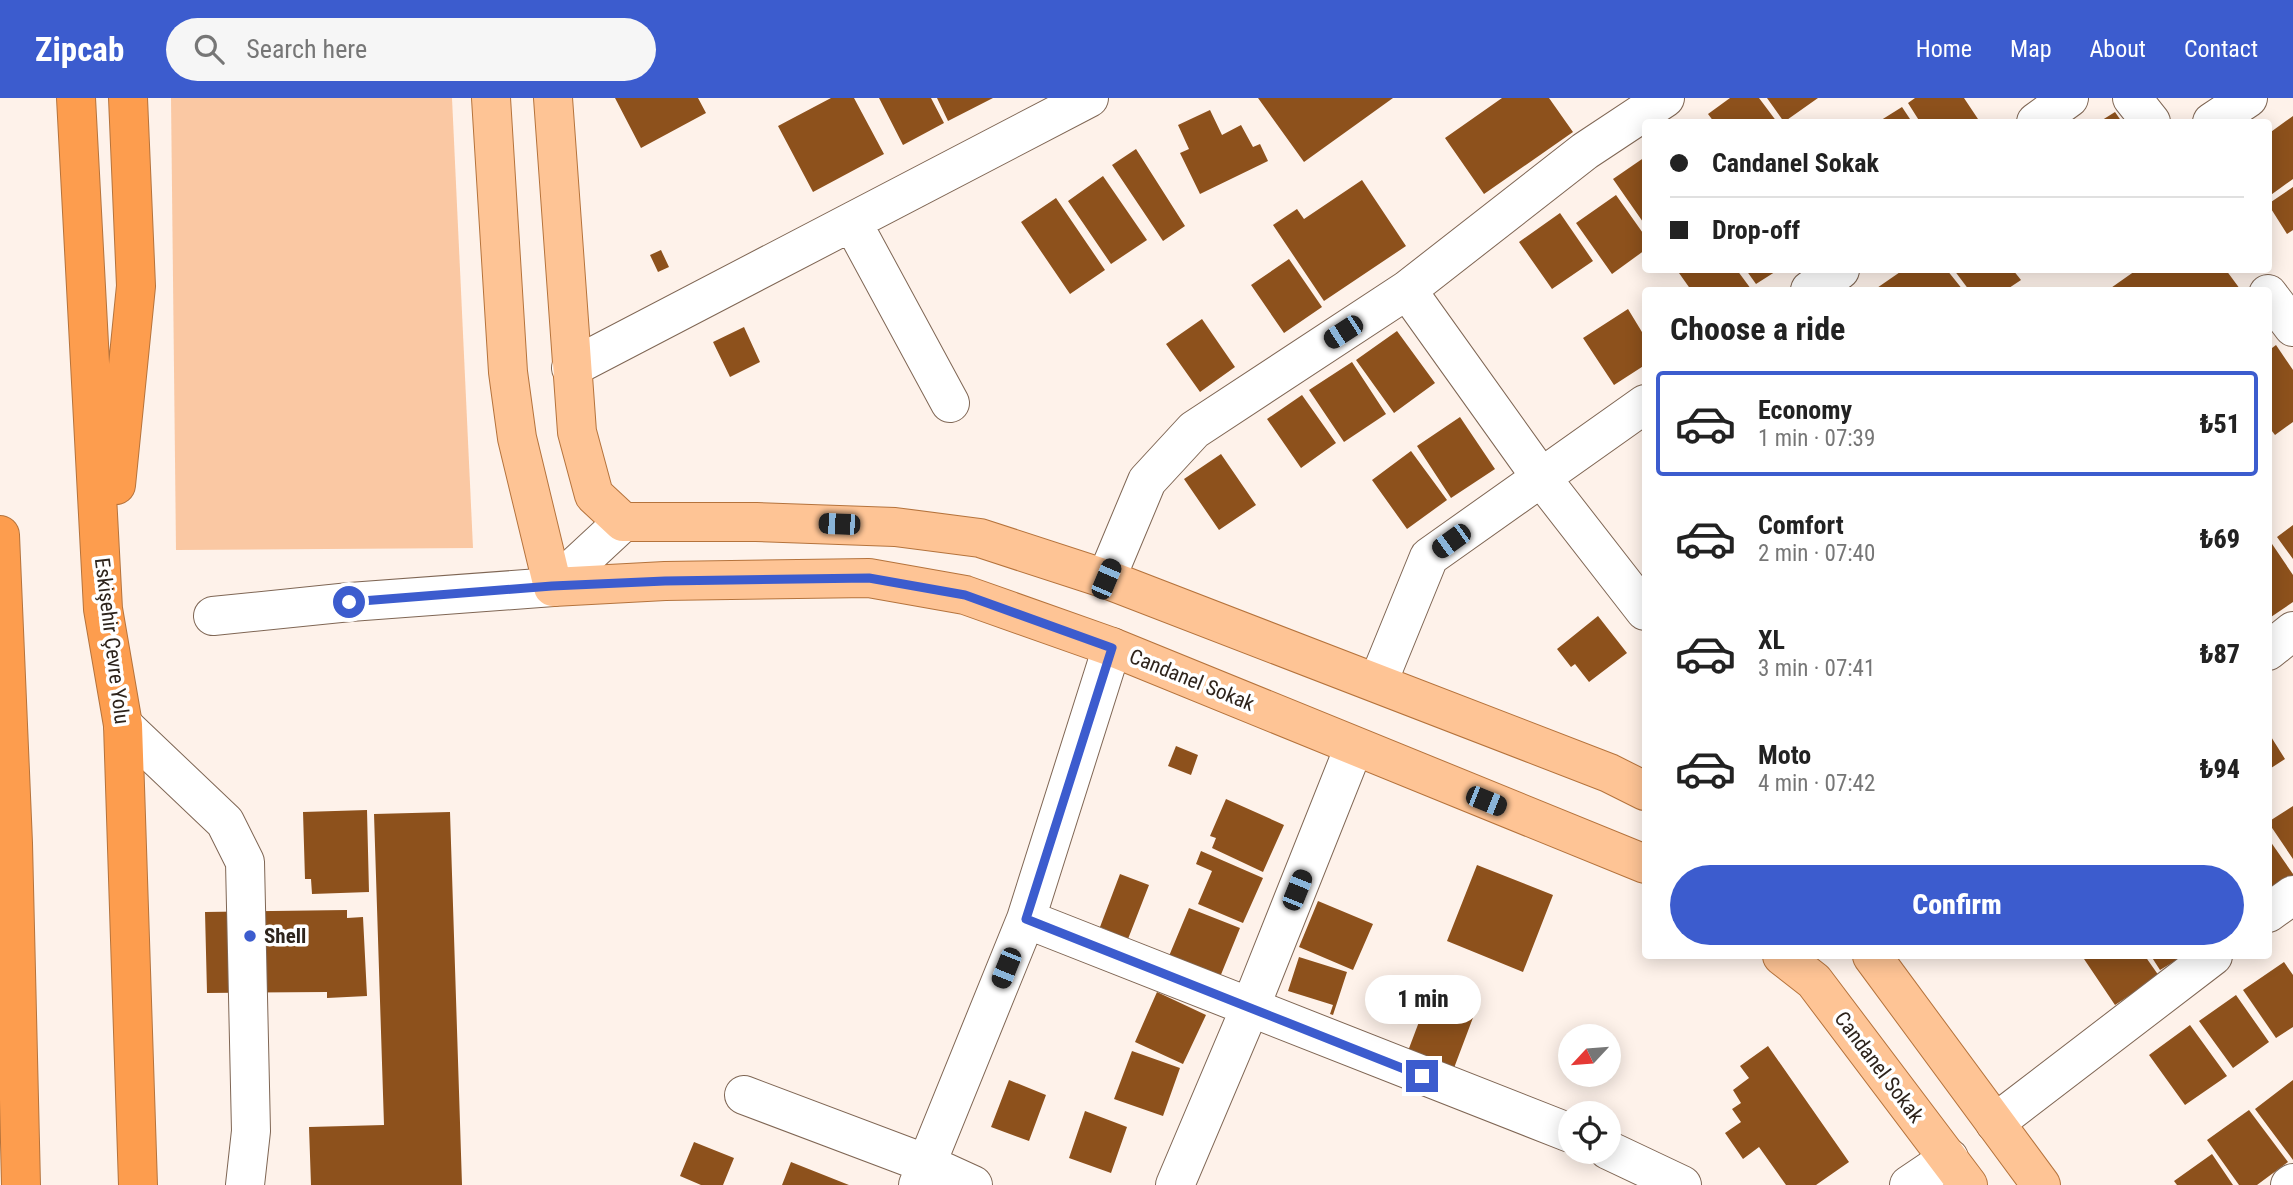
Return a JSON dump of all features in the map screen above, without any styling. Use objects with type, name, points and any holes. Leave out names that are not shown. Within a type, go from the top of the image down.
[{"type":"highway","name":"Eskişehir Çevre Yolu","points":[[76,98],[103,610],[123,725],[138,1185]]},
{"type":"highway","points":[[103,610],[136,286],[128,98]]},
{"type":"highway","points":[[0,535],[9,755],[6,849],[21,1185]]},
{"type":"highway","points":[[0,706],[9,755]]},
{"type":"main road","points":[[491,98],[508,372],[517,438],[552,586]]},
{"type":"main road","points":[[553,98],[577,432],[594,495],[623,522],[756,522],[895,527],[980,538],[1106,579],[1378,682],[1609,773],[1642,790]]},
{"type":"main road","name":"Candanel Sokak","points":[[552,586],[665,581],[869,578],[965,595],[1112,648],[1642,863]]},
{"type":"main road","name":"Candanel Sokak","points":[[1786,959],[1814,981],[1959,1172]]},
{"type":"main road","points":[[1874,959],[2040,1185]]},
{"type":"street","points":[[571,368],[1089,98]]},
{"type":"street","points":[[1106,579],[1147,481],[1194,430],[1407,289],[1585,151],[1665,98]]},
{"type":"street","points":[[2040,119],[2069,98]]},
{"type":"street","points":[[2132,98],[2149,119]]},
{"type":"street","points":[[2217,119],[2248,98]]},
{"type":"street","points":[[852,222],[950,403]]},
{"type":"street","points":[[1814,287],[1836,273]]},
{"type":"street","points":[[1407,289],[1540,476],[1642,607]]},
{"type":"street","points":[[1378,682],[1429,557],[1642,406]]},
{"type":"street","points":[[552,586],[623,522]]},
{"type":"street","name":"Candanel Sokak","points":[[213,616],[552,586]]},
{"type":"street","points":[[2272,648],[2293,631]]},
{"type":"street","points":[[923,1174],[1026,919],[1112,648]]},
{"type":"street","points":[[123,725],[225,822],[245,862],[251,1131],[246,1185]]},
{"type":"street","points":[[1175,1185],[1250,1008],[1354,747]]},
{"type":"street","points":[[2272,910],[2293,895]]},
{"type":"street","points":[[1026,919],[1558,1128]]},
{"type":"street","points":[[1995,1123],[2209,959]]},
{"type":"street","points":[[744,1095],[923,1174],[974,1185]]},
{"type":"street","points":[[1621,1156],[1682,1185]]},
{"type":"street","points":[[1909,1185],[1959,1172]]},
{"type":"shaded area","points":[[171,98],[452,98],[473,548],[176,550]]},
{"type":"building","points":[[615,98],[698,98],[706,113],[641,148]]},
{"type":"building","points":[[831,98],[854,98],[884,154],[813,192],[778,126]]},
{"type":"building","points":[[879,98],[931,98],[944,123],[903,145]]},
{"type":"building","points":[[937,98],[993,98],[948,121]]},
{"type":"building","points":[[1258,98],[1393,98],[1304,162]]},
{"type":"building","points":[[1502,98],[1549,98],[1573,132],[1484,194],[1445,138]]},
{"type":"building","points":[[1730,98],[1759,98],[1775,119],[1712,119],[1708,114]]},
{"type":"building","points":[[1767,98],[1818,98],[1788,119],[1782,119]]},
{"type":"building","points":[[1915,98],[1964,98],[1978,119],[1918,119],[1908,103]]},
{"type":"building","points":[[1902,107],[1910,119],[1883,119]]},
{"type":"building","points":[[1210,110],[1222,135],[1241,125],[1253,147],[1260,144],[1268,161],[1200,194],[1180,153],[1189,149],[1178,125]]},
{"type":"building","points":[[2115,112],[2120,119],[2104,119]]},
{"type":"building","points":[[2293,116],[2293,179],[2272,194],[2272,131]]},
{"type":"building","points":[[1136,149],[1185,226],[1163,241],[1112,165]]},
{"type":"building","points":[[1642,159],[1642,221],[1613,179]]},
{"type":"building","points":[[1103,176],[1147,240],[1111,264],[1068,201]]},
{"type":"building","points":[[1362,180],[1406,246],[1324,301],[1273,225],[1297,209],[1304,219]]},
{"type":"building","points":[[2293,187],[2293,230],[2287,234],[2272,210],[2272,201]]},
{"type":"building","points":[[1616,195],[1642,232],[1642,252],[1612,274],[1576,223]]},
{"type":"building","points":[[1056,198],[1105,270],[1070,294],[1021,222]]},
{"type":"building","points":[[1560,213],[1593,261],[1552,289],[1519,242]]},
{"type":"building","points":[[661,250],[669,267],[658,272],[650,255]]},
{"type":"building","points":[[1289,259],[1322,307],[1284,333],[1251,285]]},
{"type":"building","points":[[1679,273],[1739,273],[1750,287],[1689,287]]},
{"type":"building","points":[[1748,273],[1773,273],[1756,284]]},
{"type":"building","points":[[1899,273],[1949,273],[1961,287],[1878,287]]},
{"type":"building","points":[[1956,273],[2015,273],[2021,280],[2010,287],[1967,287]]},
{"type":"building","points":[[2132,273],[2228,273],[2239,287],[2112,287]]},
{"type":"building","points":[[1628,309],[1642,332],[1642,367],[1614,385],[1583,338]]},
{"type":"building","points":[[1202,319],[1235,367],[1200,392],[1166,344]]},
{"type":"building","points":[[744,327],[760,362],[730,377],[713,342]]},
{"type":"building","points":[[1397,331],[1435,383],[1394,413],[1356,360]]},
{"type":"building","points":[[2276,345],[2293,370],[2293,422],[2275,435],[2272,431],[2272,348]]},
{"type":"building","points":[[1352,362],[1386,414],[1344,442],[1309,390]]},
{"type":"building","points":[[1302,395],[1336,443],[1301,468],[1267,419]]},
{"type":"building","points":[[1460,417],[1495,469],[1451,498],[1417,446]]},
{"type":"building","points":[[1411,451],[1447,500],[1407,529],[1372,480]]},
{"type":"building","points":[[1221,454],[1256,505],[1219,530],[1184,479]]},
{"type":"building","points":[[2293,525],[2293,559],[2277,537]]},
{"type":"building","points":[[2272,544],[2293,575],[2293,602],[2272,616]]},
{"type":"building","points":[[1598,616],[1627,653],[1589,682],[1575,664],[1571,667],[1557,649]]},
{"type":"building","points":[[2272,738],[2285,759],[2272,767]]},
{"type":"building","points":[[1176,746],[1198,755],[1191,775],[1168,766]]},
{"type":"building","points":[[1226,799],[1284,825],[1263,872],[1212,848],[1216,838],[1210,836]]},
{"type":"building","points":[[2293,806],[2293,859],[2272,828],[2272,819]]},
{"type":"building","points":[[367,810],[369,892],[312,894],[311,879],[305,879],[303,812]]},
{"type":"building","points":[[450,812],[462,1185],[311,1185],[309,1127],[384,1125],[374,814]]},
{"type":"building","points":[[2272,844],[2293,874],[2293,882],[2272,896]]},
{"type":"building","points":[[1201,851],[1263,878],[1243,923],[1198,904],[1212,871],[1196,864]]},
{"type":"building","points":[[1477,865],[1553,895],[1523,972],[1447,941]]},
{"type":"building","points":[[1120,874],[1149,885],[1128,939],[1100,927]]},
{"type":"building","points":[[1318,901],[1373,924],[1353,970],[1299,947]]},
{"type":"building","points":[[1189,908],[1240,928],[1220,977],[1169,956]]},
{"type":"building","points":[[347,910],[347,918],[363,917],[367,996],[327,998],[327,992],[207,993],[205,912]]},
{"type":"building","points":[[1299,957],[1347,972],[1333,1015],[1330,1014],[1333,1005],[1288,991]]},
{"type":"building","points":[[2084,959],[2147,959],[2159,976],[2115,1005]]},
{"type":"building","points":[[2153,959],[2178,959],[2160,970]]},
{"type":"building","points":[[2284,962],[2293,975],[2293,1027],[2276,1038],[2243,990]]},
{"type":"building","points":[[1431,990],[1477,1007],[1454,1068],[1408,1051]]},
{"type":"building","points":[[1157,992],[1206,1015],[1183,1064],[1135,1042]]},
{"type":"building","points":[[2236,995],[2269,1042],[2233,1068],[2199,1021]]},
{"type":"building","points":[[2190,1025],[2227,1076],[2185,1105],[2149,1055]]},
{"type":"building","points":[[1768,1046],[1849,1162],[1816,1185],[1786,1185],[1759,1147],[1743,1159],[1725,1133],[1741,1122],[1732,1109],[1741,1103],[1733,1090],[1749,1078],[1740,1066]]},
{"type":"building","points":[[1132,1051],[1180,1068],[1163,1116],[1114,1099]]},
{"type":"building","points":[[1009,1080],[1046,1095],[1029,1141],[991,1127]]},
{"type":"building","points":[[2293,1080],[2293,1160],[2255,1109]]},
{"type":"building","points":[[2249,1110],[2288,1162],[2257,1185],[2239,1185],[2207,1140]]},
{"type":"building","points":[[1085,1111],[1127,1127],[1111,1173],[1069,1158]]},
{"type":"building","points":[[694,1142],[734,1158],[723,1185],[701,1185],[680,1176]]},
{"type":"building","points":[[2212,1154],[2233,1185],[2177,1185],[2174,1181]]},
{"type":"building","points":[[791,1162],[849,1185],[782,1185]]},
{"type":"place","name":"Shell","points":[[250,936]]},
{"type":"route","points":[[349,602],[552,586],[665,581],[869,578],[965,595],[1112,648],[1026,919],[1422,1076]]}]
